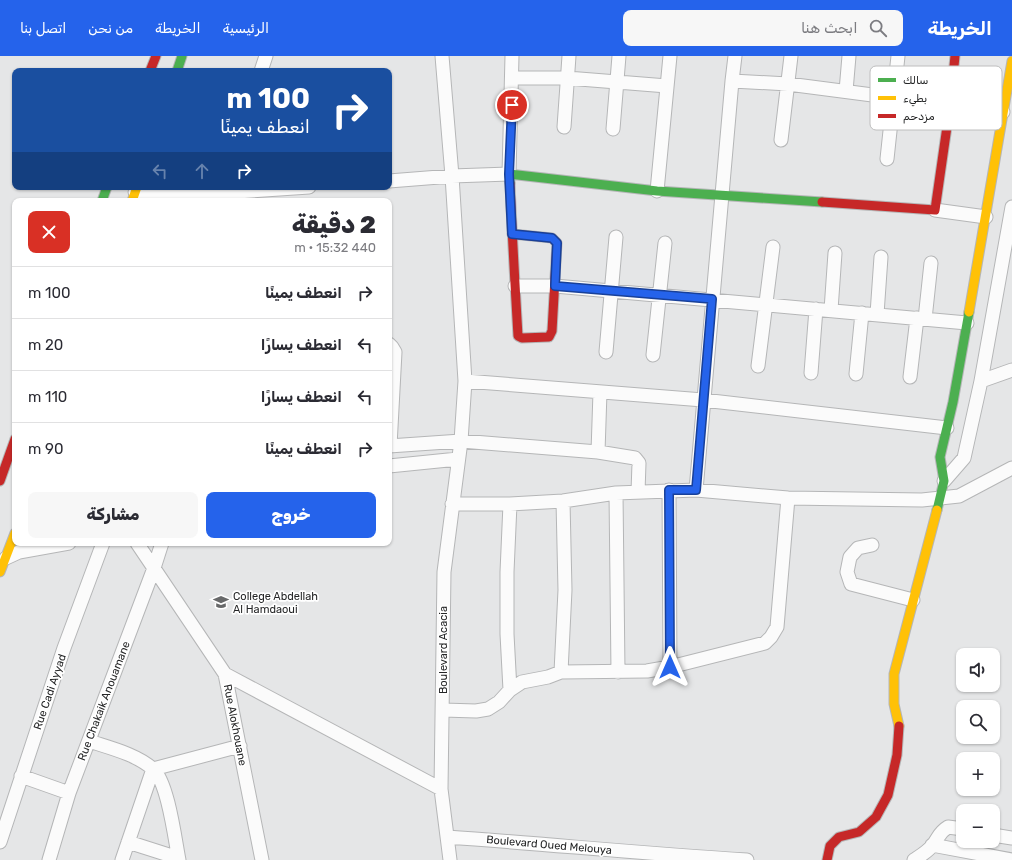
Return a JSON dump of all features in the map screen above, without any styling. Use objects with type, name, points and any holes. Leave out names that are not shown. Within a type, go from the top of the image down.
[{"type":"street","points":[[151,68],[156,56]]},
{"type":"street","points":[[178,68],[182,56]]},
{"type":"street","points":[[262,68],[266,56]]},
{"type":"street","name":"Boulevard Acacia","points":[[442,56],[452,176],[465,381],[461,441],[444,572],[441,789],[450,860]]},
{"type":"street","points":[[512,56],[509,174],[512,234],[518,336],[522,338],[548,337],[551,334],[557,243],[552,238],[512,234]]},
{"type":"street","points":[[564,127],[569,56]]},
{"type":"street","points":[[613,129],[619,56]]},
{"type":"street","points":[[657,191],[670,56]]},
{"type":"street","points":[[696,490],[721,195],[735,56]]},
{"type":"street","points":[[781,140],[791,56]]},
{"type":"street","points":[[846,91],[849,56]]},
{"type":"street","points":[[897,66],[898,56]]},
{"type":"street","points":[[954,66],[955,56]]},
{"type":"street","points":[[1002,118],[1012,61]]},
{"type":"street","points":[[512,78],[567,78],[667,86]]},
{"type":"street","points":[[732,81],[788,84],[870,94]]},
{"type":"street","points":[[887,159],[890,130]]},
{"type":"street","points":[[935,210],[947,130]]},
{"type":"street","points":[[827,860],[830,846],[839,838],[859,832],[876,817],[888,795],[897,755],[899,728],[894,704],[894,674],[944,481],[940,457],[953,402],[1000,130]]},
{"type":"street","points":[[392,181],[452,176],[509,174],[657,191],[935,210],[986,218]]},
{"type":"street","points":[[134,193],[221,194],[271,190]]},
{"type":"street","points":[[944,481],[964,458],[982,381],[1012,207]]},
{"type":"street","points":[[606,352],[616,237]]},
{"type":"street","points":[[653,355],[665,243]]},
{"type":"street","points":[[758,366],[773,247]]},
{"type":"street","points":[[831,310],[835,253]]},
{"type":"street","points":[[877,314],[881,257]]},
{"type":"street","points":[[910,377],[931,263]]},
{"type":"street","points":[[515,286],[555,286],[967,323]]},
{"type":"street","points":[[811,373],[816,309]]},
{"type":"street","points":[[856,374],[862,313]]},
{"type":"street","points":[[982,381],[1012,370]]},
{"type":"street","points":[[465,381],[703,400],[947,428]]},
{"type":"street","points":[[598,452],[600,392]]},
{"type":"street","points":[[392,446],[461,441],[598,452],[635,458],[639,463],[638,492]]},
{"type":"street","points":[[0,481],[12,447]]},
{"type":"street","points":[[392,466],[458,458]]},
{"type":"street","points":[[452,504],[510,504],[563,501],[616,494],[669,490],[696,490],[788,498],[940,499],[958,496],[1012,468]]},
{"type":"street","points":[[669,490],[670,667]]},
{"type":"street","points":[[616,494],[618,672]]},
{"type":"street","points":[[443,710],[476,711],[488,709],[499,702],[510,690],[522,682],[548,677],[561,672],[647,671],[670,667],[765,643],[771,637],[776,627],[788,498]]},
{"type":"street","points":[[561,672],[565,590],[563,501]]},
{"type":"street","points":[[510,504],[507,634],[510,690]]},
{"type":"street","points":[[0,572],[12,541]]},
{"type":"street","points":[[872,545],[858,548],[850,557],[847,572],[852,584],[913,600]]},
{"type":"street","points":[[6,558],[19,552],[52,546]]},
{"type":"street","name":"Rue Cadi Ayyad","points":[[0,842],[64,648],[102,546]]},
{"type":"street","name":"Rue Alokhouane","points":[[139,546],[225,674],[262,860]]},
{"type":"street","name":"Rue Chakaik Anouamane","points":[[49,860],[69,793],[161,546]]},
{"type":"street","points":[[225,674],[441,789]]},
{"type":"street","points":[[89,740],[134,757],[154,769],[159,776],[166,797],[178,859],[128,842]]},
{"type":"street","points":[[154,769],[240,746]]},
{"type":"street","points":[[122,860],[154,769]]},
{"type":"street","points":[[21,776],[69,793]]},
{"type":"street","points":[[914,860],[932,845],[939,834],[948,827],[956,828]]},
{"type":"street","name":"Boulevard Oued Melouya","points":[[447,836],[621,855],[747,860]]},
{"type":"street","points":[[1000,836],[1012,838]]},
{"type":"street","points":[[932,845],[1012,860]]},
{"type":"traffic: fast","points":[[178,68],[182,56]]},
{"type":"traffic: fast","points":[[510,183],[509,174],[657,191],[822,202]]},
{"type":"traffic: fast","points":[[103,198],[106,190]]},
{"type":"traffic: fast","points":[[937,510],[944,481],[940,457],[953,402],[969,312]]},
{"type":"traffic: slow","points":[[1002,119],[1012,61]]},
{"type":"traffic: slow","points":[[969,312],[1000,130]]},
{"type":"traffic: slow","points":[[133,198],[136,190]]},
{"type":"traffic: slow","points":[[899,726],[894,704],[894,674],[937,510]]},
{"type":"traffic: slow","points":[[0,572],[12,541]]},
{"type":"traffic: jam","points":[[151,68],[156,56]]},
{"type":"traffic: jam","points":[[954,66],[955,56]]},
{"type":"traffic: jam","points":[[822,202],[935,210],[947,130]]},
{"type":"traffic: jam","points":[[510,183],[511,202],[512,221],[513,240],[518,336],[522,338],[549,337],[552,331],[557,243],[552,238],[512,234]]},
{"type":"traffic: jam","points":[[0,481],[12,447]]},
{"type":"traffic: jam","points":[[827,860],[830,846],[839,837],[859,832],[876,817],[888,795],[897,755],[899,726]]},
{"type":"place","name":"College Abdellah Al Hamdaoui","points":[[221,602]]},
{"type":"route","points":[[512,105],[509,174],[512,234],[552,238],[555,240],[557,243],[555,286],[712,299],[696,490],[669,490],[670,667]]}]
